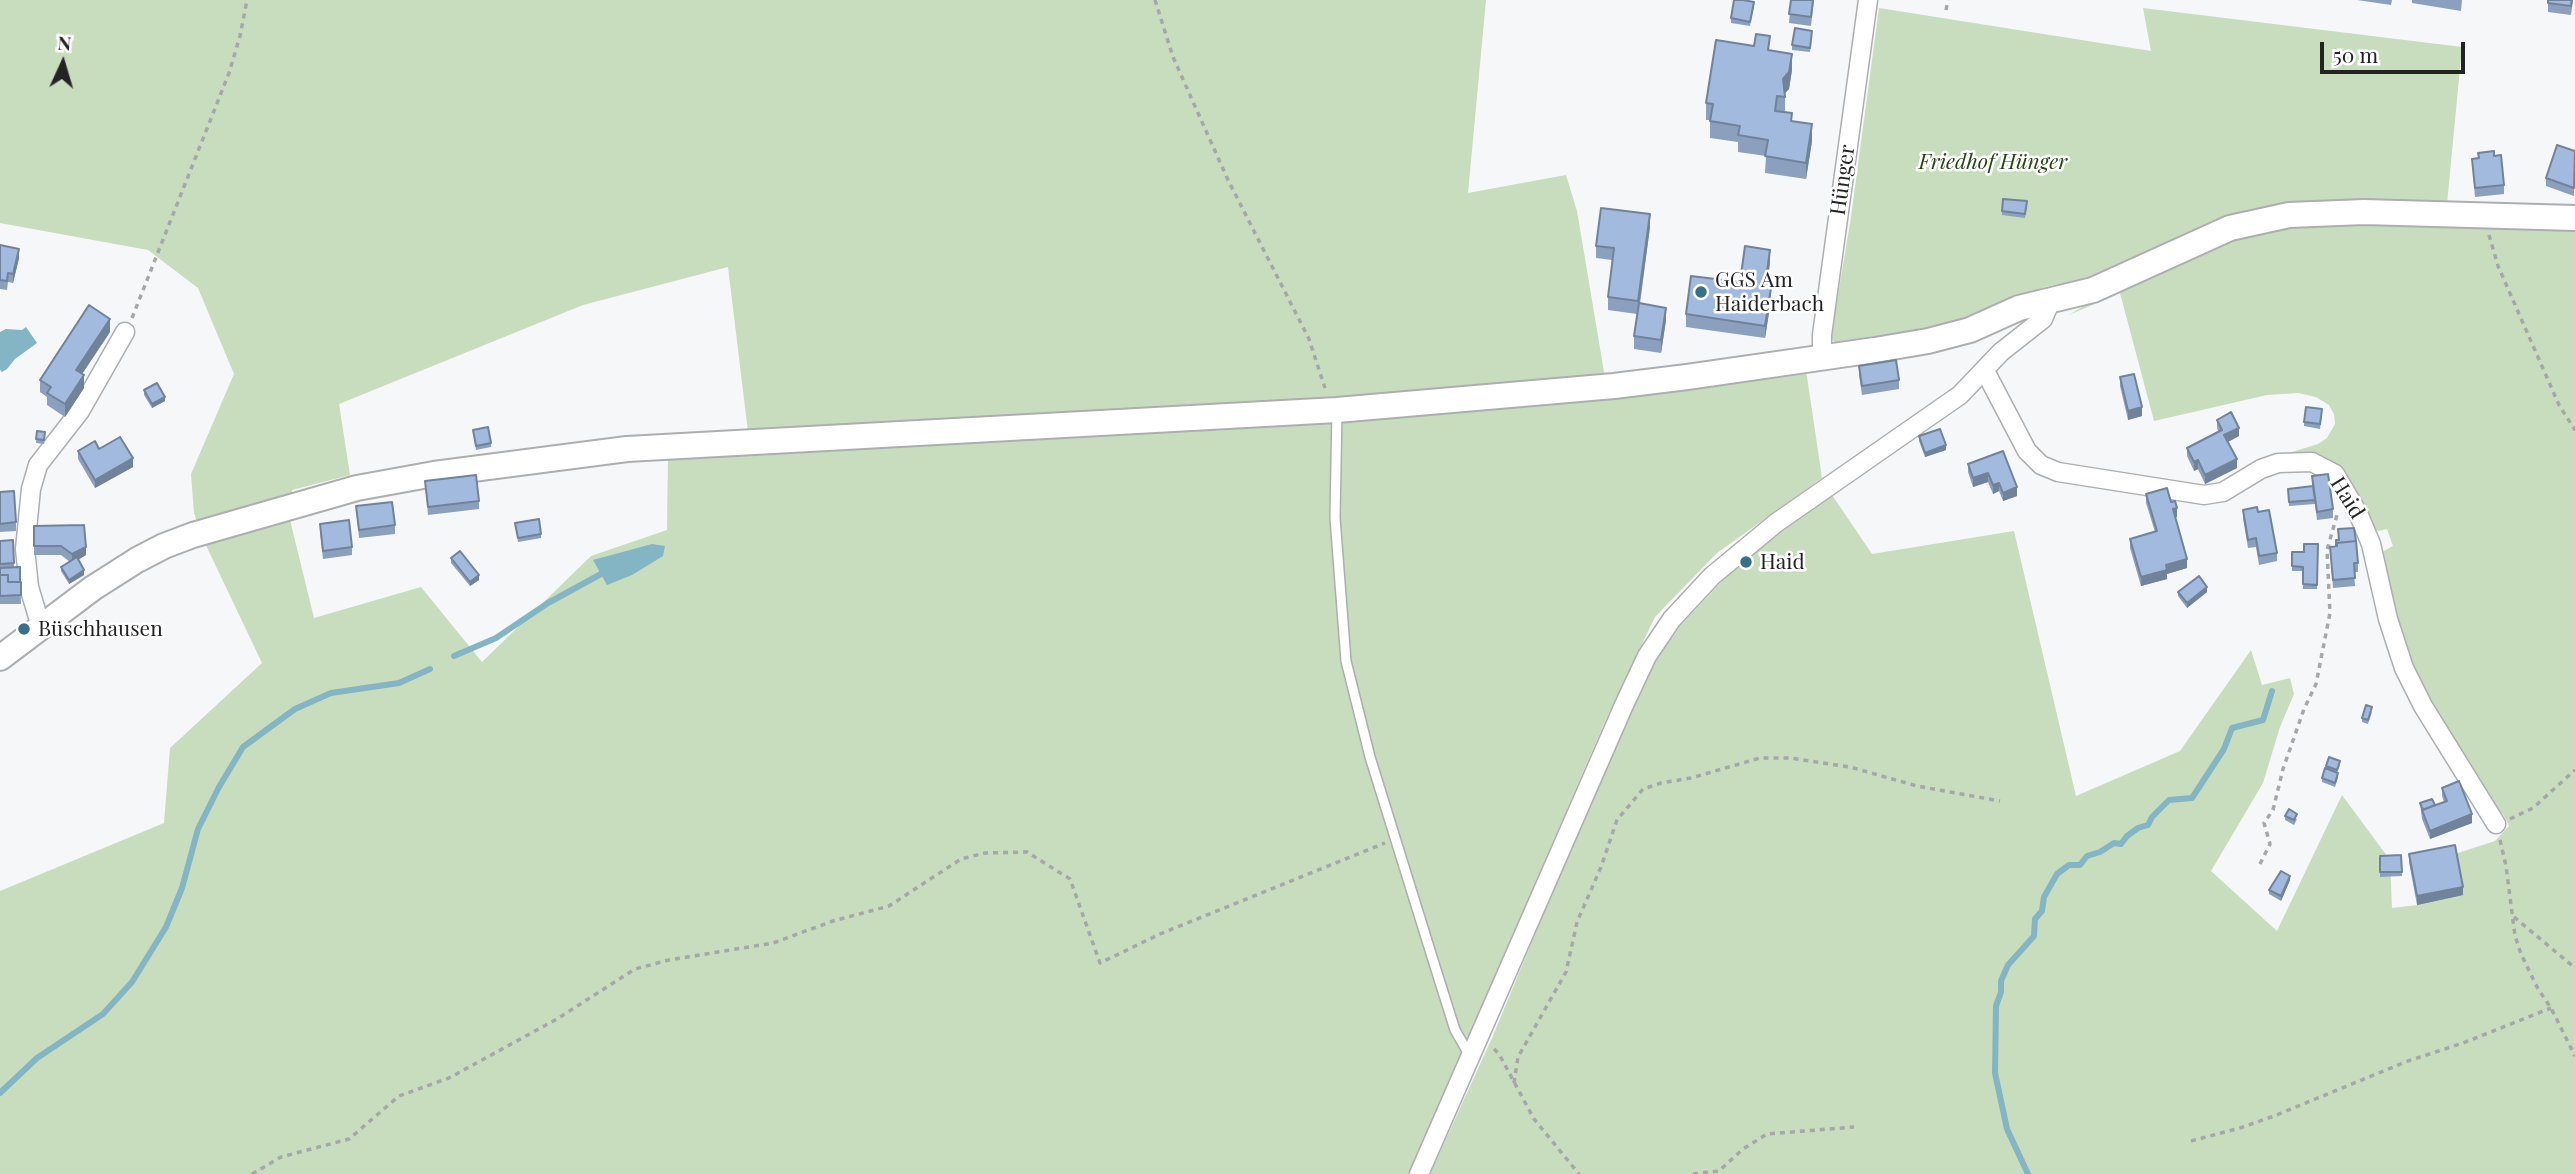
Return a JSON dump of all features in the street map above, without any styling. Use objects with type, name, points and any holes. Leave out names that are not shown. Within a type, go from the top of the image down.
[{"type":"street","name":"Hünger","points":[[1822,359],[1822,335],[1868,0]]},
{"type":"street","points":[[0,657],[93,588],[136,560],[164,546],[219,527],[357,488],[434,474],[627,449],[1337,410],[1614,386],[1822,359],[1949,336],[1970,330],[2019,308],[2093,290],[2176,250],[2230,228],[2259,220],[2326,212],[2575,218]]},
{"type":"street","points":[[1419,1174],[1613,730],[1647,656],[1672,619],[1712,576],[1776,523],[1960,395],[1986,371],[2001,352],[2043,319],[2051,300]]},
{"type":"street","points":[[40,627],[29,587],[25,548],[31,489],[38,465],[80,411],[125,332]]},
{"type":"street","name":"Haid","points":[[1986,371],[2027,451],[2041,465],[2058,472],[2204,495],[2223,492],[2262,468],[2278,463],[2312,462],[2335,474],[2358,513],[2371,544],[2388,619],[2404,667],[2423,706],[2496,824]]},
{"type":"lane","points":[[1337,410],[1335,518],[1346,661],[1370,757],[1455,1030],[1471,1057]]},
{"type":"path","points":[[125,332],[229,73],[247,0]]},
{"type":"path","points":[[1155,0],[1173,58],[1228,180],[1309,340],[1328,399],[1337,410]]},
{"type":"path","points":[[1946,10],[1948,0]]},
{"type":"path","points":[[2486,216],[2498,266],[2559,405],[2575,430]]},
{"type":"path","points":[[2260,864],[2270,844],[2264,823],[2273,810],[2283,769],[2304,709],[2316,684],[2330,613],[2326,558],[2332,535]]},
{"type":"path","points":[[1514,1083],[1518,1057],[1566,972],[1577,922],[1601,867],[1616,820],[1643,789],[1760,758],[1790,758],[1850,767],[1917,786],[2000,801]]},
{"type":"path","points":[[2575,770],[2533,808],[2496,824],[2521,954],[2575,1056]]},
{"type":"path","points":[[251,1174],[281,1157],[349,1139],[399,1096],[449,1078],[474,1065],[557,1019],[635,969],[669,960],[773,943],[833,921],[889,906],[961,859],[985,853],[1027,852],[1070,879],[1100,963],[1160,934],[1396,839]]},
{"type":"path","points":[[2513,916],[2575,968]]},
{"type":"path","points":[[2191,1141],[2263,1120],[2408,1061],[2463,1043],[2551,1008]]},
{"type":"path","points":[[1480,1038],[1499,1054],[1534,1119],[1579,1174]]},
{"type":"path","points":[[1693,1174],[1719,1171],[1743,1149],[1767,1134],[1854,1127]]},
{"type":"green space","points":[[0,0],[1486,0],[1468,193],[1566,175],[1577,211],[1605,378],[1317,401],[748,432],[728,267],[583,305],[339,404],[350,475],[292,490],[290,520],[314,618],[421,587],[482,662],[591,556],[667,530],[668,456],[1806,370],[1822,478],[1717,553],[1655,617],[1606,719],[1409,1174],[0,1174],[0,891],[164,823],[170,748],[262,663],[203,539],[194,513],[191,474],[234,374],[198,288],[148,250],[0,223]]},
{"type":"green space","name":"Friedhof Hünger","points":[[1879,8],[2151,51],[2143,8],[2462,47],[2447,204],[2575,229],[2575,1174],[1430,1174],[1492,1038],[1587,809],[1656,660],[1681,625],[1742,560],[1830,492],[1872,554],[2014,531],[2076,796],[2180,751],[2251,650],[2262,685],[2290,678],[2294,694],[2280,727],[2263,783],[2211,871],[2277,931],[2342,795],[2390,860],[2392,908],[2417,905],[2455,854],[2495,841],[2509,826],[2503,814],[2484,798],[2423,695],[2401,648],[2381,556],[2393,546],[2387,529],[2372,529],[2348,484],[2279,456],[2318,444],[2327,438],[2335,424],[2329,405],[2316,397],[2298,393],[2267,395],[2154,421],[2120,293],[2069,315],[2098,297],[2103,275],[2045,287],[1969,318],[1925,330],[1836,344],[1831,337],[1851,217]]},
{"type":"water","points":[[26,327],[37,343],[2,372],[0,332],[6,329],[22,330]]},
{"type":"water","points":[[652,544],[665,546],[663,556],[632,575],[607,585],[593,560]]},
{"type":"building","points":[[1734,0],[1754,2],[1750,22],[1731,18]]},
{"type":"building","points":[[1791,0],[1813,0],[1811,17],[1789,14]]},
{"type":"building","points":[[2548,0],[2572,0],[2571,6],[2548,3]]},
{"type":"building","points":[[1795,28],[1812,31],[1810,48],[1792,45]]},
{"type":"building","points":[[1756,34],[1770,36],[1768,50],[1792,54],[1789,72],[1783,79],[1785,97],[1777,96],[1775,111],[1792,113],[1791,121],[1812,124],[1806,163],[1765,156],[1768,140],[1738,135],[1740,126],[1710,121],[1713,104],[1706,103],[1716,40],[1754,46]]},
{"type":"building","points":[[2557,145],[2575,151],[2574,188],[2546,178]]},
{"type":"building","points":[[2494,151],[2494,156],[2501,155],[2504,185],[2475,188],[2472,159],[2479,158],[2478,153]]},
{"type":"building","points":[[2003,199],[2027,201],[2025,214],[2002,211]]},
{"type":"building","points":[[1601,208],[1650,214],[1638,301],[1608,297],[1614,248],[1596,246]]},
{"type":"building","points":[[0,245],[19,249],[13,274],[8,273],[7,281],[0,280]]},
{"type":"building","points":[[1745,246],[1770,250],[1765,286],[1771,288],[1765,326],[1686,314],[1691,276],[1740,282]]},
{"type":"building","points":[[1639,303],[1666,308],[1661,340],[1634,336]]},
{"type":"building","points":[[89,305],[110,319],[76,370],[84,375],[65,404],[47,393],[51,387],[40,380]]},
{"type":"building","points":[[1896,360],[1899,380],[1862,386],[1859,366]]},
{"type":"building","points":[[2134,374],[2142,407],[2128,411],[2120,377]]},
{"type":"building","points":[[157,383],[165,397],[152,404],[144,390]]},
{"type":"building","points":[[2306,407],[2322,409],[2320,424],[2304,422]]},
{"type":"building","points":[[2231,412],[2239,428],[2224,435],[2237,459],[2205,475],[2198,460],[2194,462],[2187,448],[2222,430],[2217,420]]},
{"type":"building","points":[[488,427],[491,443],[476,446],[473,430]]},
{"type":"building","points":[[1940,429],[1946,445],[1925,453],[1919,436]]},
{"type":"building","points":[[37,431],[45,432],[44,440],[36,439]]},
{"type":"building","points":[[120,437],[133,458],[95,480],[78,451],[95,441],[99,449]]},
{"type":"building","points":[[2003,451],[2017,487],[2003,493],[1999,483],[1993,485],[1988,473],[1973,478],[1968,464]]},
{"type":"building","points":[[2328,474],[2333,509],[2317,512],[2312,476]]},
{"type":"building","points":[[476,475],[479,501],[428,507],[425,481]]},
{"type":"building","points":[[2313,486],[2315,500],[2289,502],[2288,489]]},
{"type":"building","points":[[2167,488],[2171,502],[2175,501],[2177,508],[2173,509],[2187,559],[2166,565],[2167,570],[2141,577],[2130,539],[2157,531],[2146,494]]},
{"type":"building","points":[[14,491],[16,522],[0,524],[0,492]]},
{"type":"building","points":[[392,502],[395,525],[359,530],[356,506]]},
{"type":"building","points":[[2257,507],[2258,512],[2269,510],[2277,553],[2259,556],[2256,538],[2248,540],[2243,510]]},
{"type":"building","points":[[539,519],[541,534],[518,538],[515,523]]},
{"type":"building","points":[[349,520],[352,547],[323,551],[320,524]]},
{"type":"building","points":[[84,525],[86,547],[72,554],[61,546],[34,546],[34,526]]},
{"type":"building","points":[[2354,528],[2356,541],[2337,543],[2336,546],[2336,540],[2339,540],[2338,529]]},
{"type":"building","points":[[13,540],[14,563],[0,564],[0,541]]},
{"type":"building","points":[[2356,541],[2358,563],[2354,563],[2355,578],[2333,580],[2330,547],[2337,546],[2337,543]]},
{"type":"building","points":[[2304,544],[2318,544],[2317,585],[2303,584],[2303,567],[2292,566],[2292,552],[2304,552]]},
{"type":"building","points":[[460,551],[479,575],[470,582],[451,558]]},
{"type":"building","points":[[77,557],[84,570],[69,580],[61,567]]},
{"type":"building","points":[[20,567],[20,582],[8,582],[8,575],[0,575],[0,568]]},
{"type":"building","points":[[0,575],[8,575],[8,582],[21,582],[21,595],[0,596]]},
{"type":"building","points":[[2199,576],[2207,587],[2187,603],[2178,592]]},
{"type":"building","points":[[2366,705],[2372,707],[2368,720],[2362,718]]},
{"type":"building","points":[[2329,757],[2340,761],[2337,770],[2326,766]]},
{"type":"building","points":[[2325,768],[2338,773],[2335,783],[2322,778]]},
{"type":"building","points":[[2459,781],[2472,814],[2430,831],[2422,810],[2447,801],[2442,788]]},
{"type":"building","points":[[2432,799],[2435,805],[2423,810],[2420,803]]},
{"type":"building","points":[[2289,809],[2297,814],[2294,820],[2285,816]]},
{"type":"building","points":[[2455,845],[2463,887],[2417,896],[2409,854]]},
{"type":"building","points":[[2401,855],[2402,872],[2380,872],[2380,856]]},
{"type":"building","points":[[2281,871],[2290,876],[2281,896],[2269,890]]},
{"type":"waterway","points":[[454,656],[496,638],[548,603],[601,574]]},
{"type":"waterway","points":[[0,1093],[37,1058],[103,1014],[132,982],[166,927],[182,888],[198,829],[243,747],[295,709],[331,693],[399,683],[430,669]]},
{"type":"waterway","points":[[2028,1174],[2007,1129],[1995,1073],[1996,1006],[2001,992],[2001,981],[2008,965],[2034,936],[2035,919],[2042,911],[2044,897],[2057,874],[2069,865],[2080,865],[2087,856],[2114,843],[2121,844],[2138,828],[2148,825],[2169,800],[2192,798],[2224,749],[2232,728],[2263,720],[2272,691]]},
{"type":"place","name":"GGS Am Haiderbach","points":[[1701,292]]},
{"type":"place","name":"Haid","points":[[1746,562]]},
{"type":"place","name":"Büschhausen","points":[[24,629]]}]
